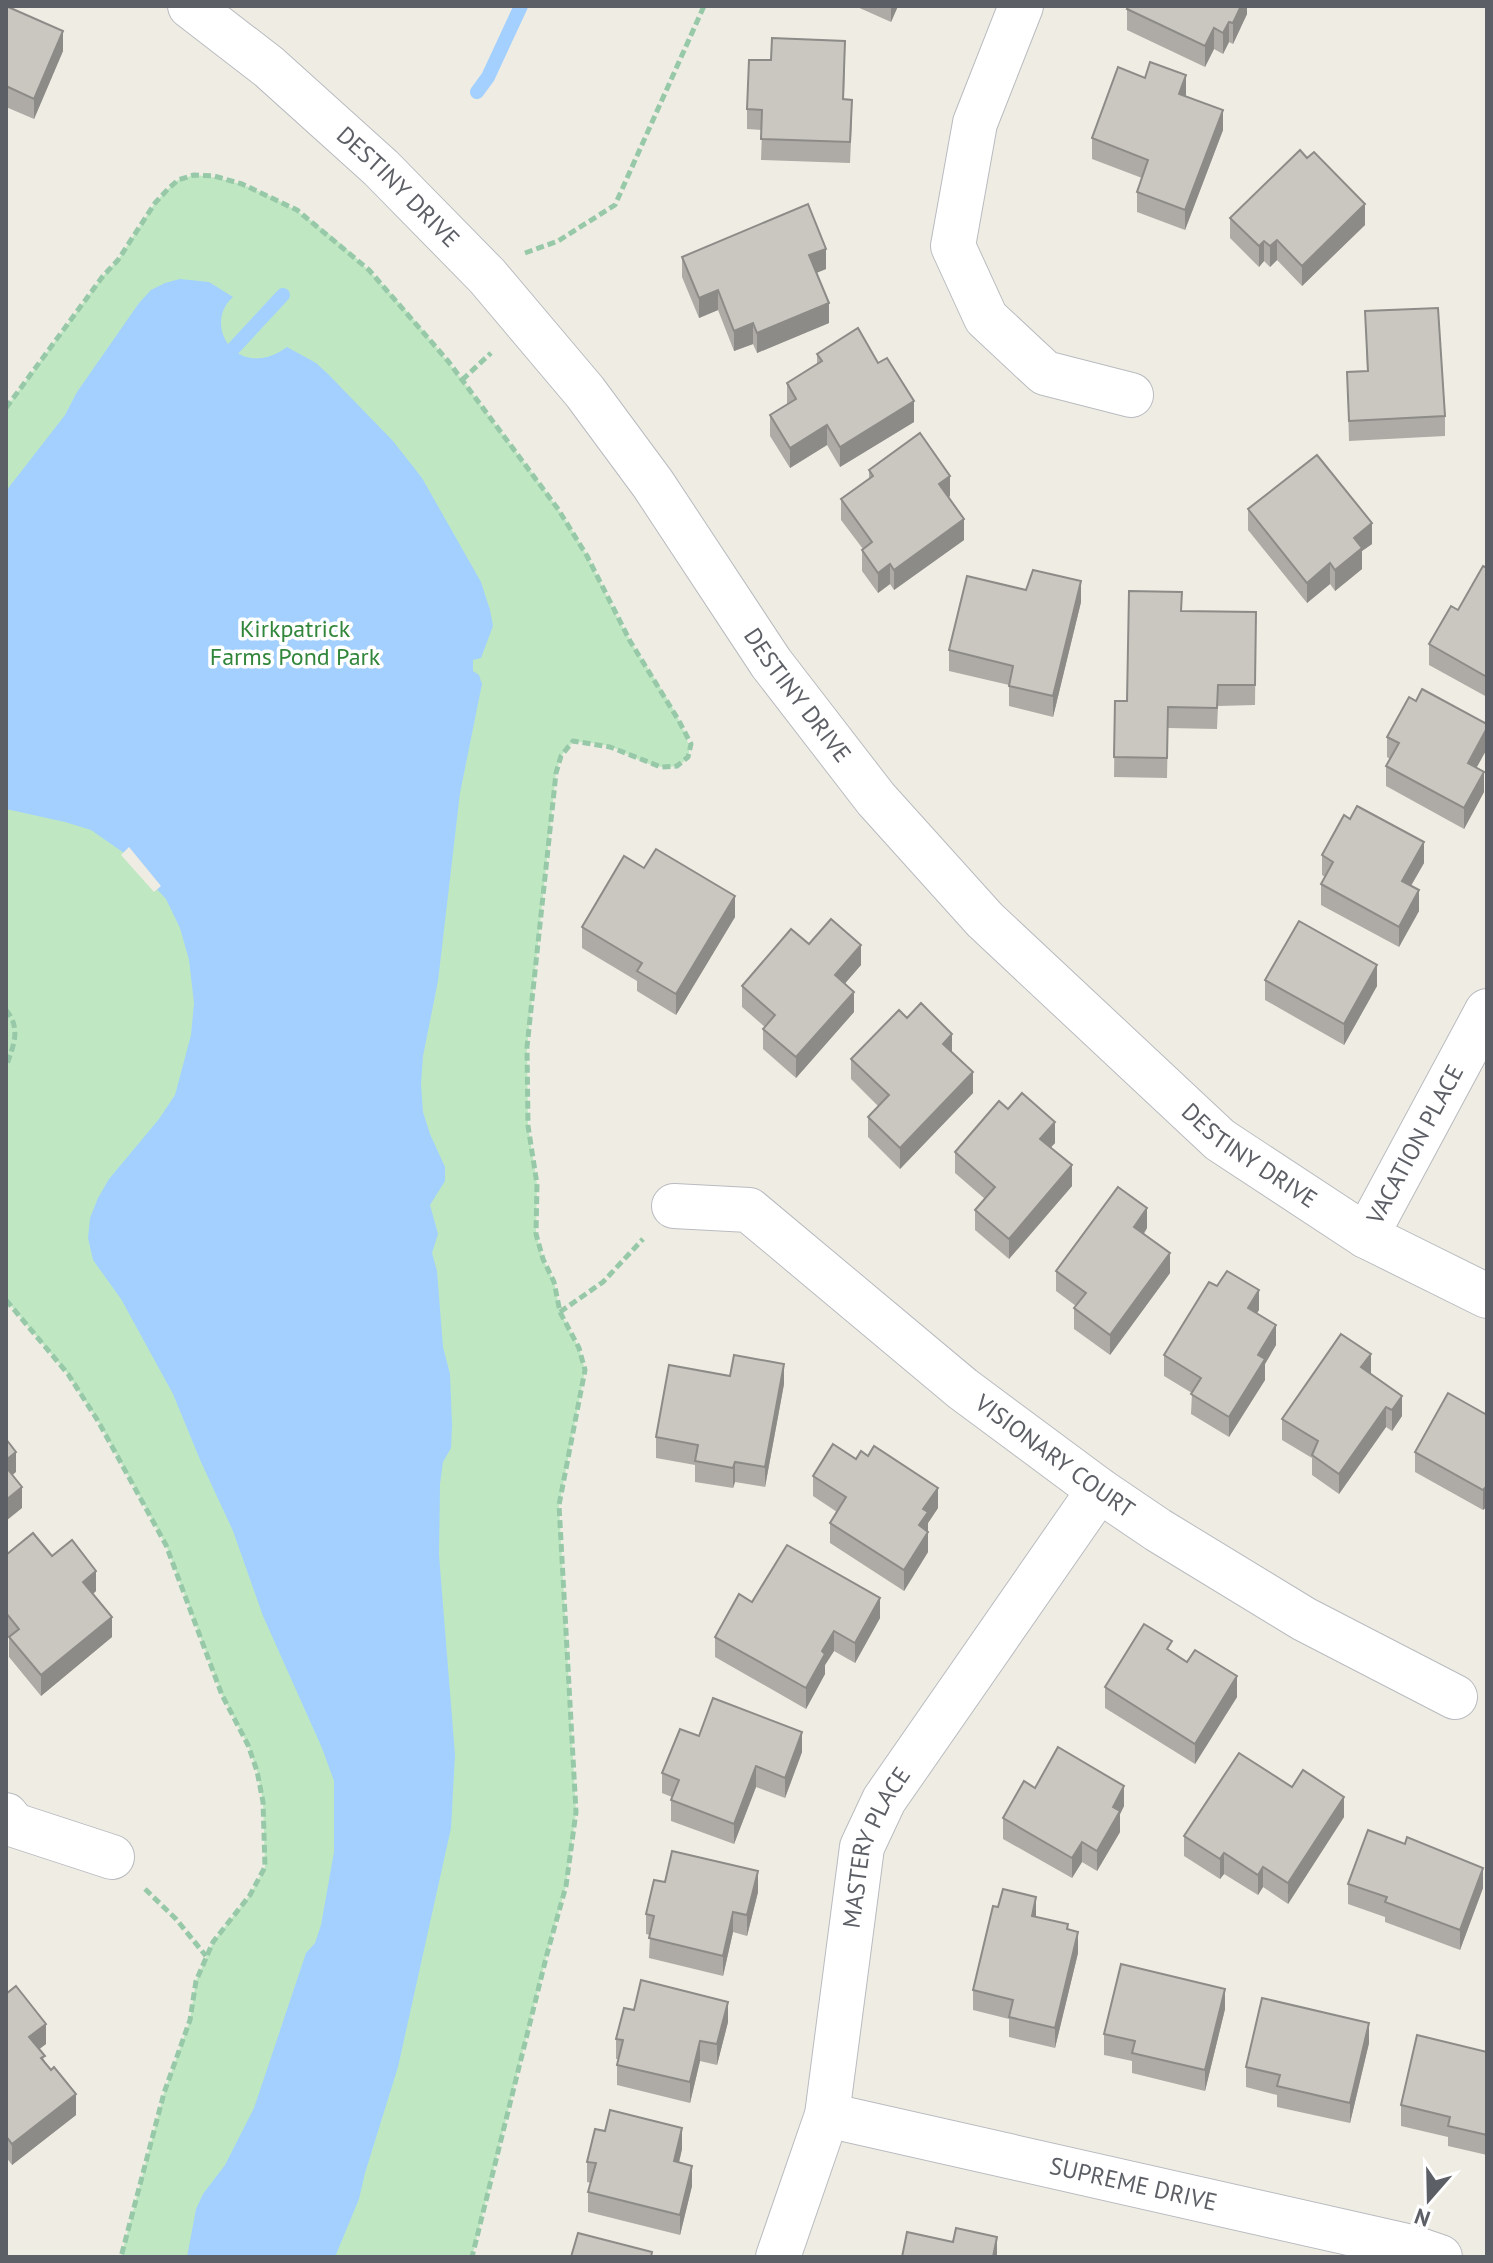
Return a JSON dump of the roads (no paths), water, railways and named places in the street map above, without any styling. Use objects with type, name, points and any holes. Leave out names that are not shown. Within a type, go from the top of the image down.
[{"type":"street","name":"DESTINY DRIVE","points":[[190,6],[269,67],[381,168],[487,276],[593,404],[653,484],[771,663],[876,799],[985,920],[1220,1140],[1366,1236],[1487,1296]]},
{"type":"street","points":[[1021,6],[975,123],[953,246],[986,318],[1045,373],[1131,395]]},
{"type":"street","name":"VACATION PLACE","points":[[1366,1236],[1487,1011]]},
{"type":"street","name":"VISIONARY COURT","points":[[674,1206],[749,1210],[963,1389],[1099,1490],[1158,1530],[1304,1619],[1455,1697]]},
{"type":"street","name":"MASTERY PLACE","points":[[778,2257],[827,2115],[862,1847],[884,1800],[1099,1490]]},
{"type":"street","points":[[6,1815],[14,1825],[112,1857]]},
{"type":"street","name":"SUPREME DRIVE","points":[[827,2115],[1420,2254]]},
{"type":"water","points":[[180,279],[209,282],[233,297],[224,309],[221,322],[223,335],[240,354],[253,358],[269,356],[287,347],[316,363],[393,441],[422,478],[481,582],[493,626],[481,658],[473,660],[473,671],[479,675],[482,684],[460,793],[438,981],[423,1056],[421,1084],[423,1112],[445,1167],[445,1181],[430,1205],[438,1234],[432,1253],[437,1271],[443,1347],[450,1374],[452,1425],[451,1448],[443,1462],[440,1484],[439,1555],[455,1755],[451,1828],[398,2067],[359,2199],[335,2257],[187,2257],[196,2209],[203,2194],[225,2165],[254,2108],[306,1953],[315,1943],[334,1852],[334,1781],[322,1748],[263,1616],[233,1531],[173,1394],[121,1299],[93,1260],[88,1238],[90,1218],[109,1179],[175,1095],[191,1035],[194,1003],[189,960],[180,928],[166,899],[124,853],[91,830],[6,809],[6,491],[65,415],[77,392],[139,303],[151,290]]},
{"type":"waterway","points":[[477,92],[488,77],[521,6]]},
{"type":"waterway","points":[[232,350],[283,295]]},
{"type":"park label","name":"Kirkpatrick Farms Pond Park","points":[[295,643]]}]
